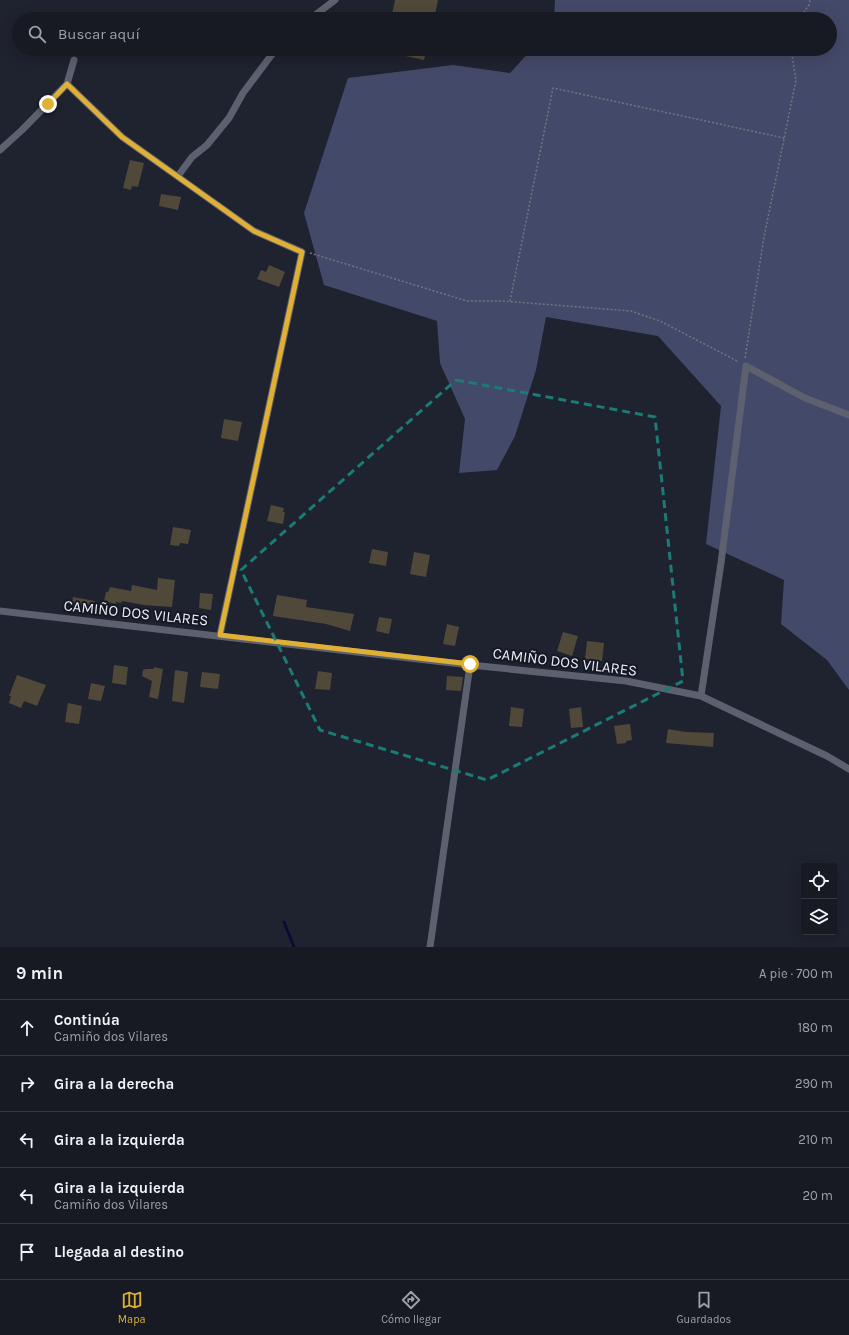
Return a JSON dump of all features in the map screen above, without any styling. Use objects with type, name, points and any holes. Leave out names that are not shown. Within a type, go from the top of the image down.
[{"type":"street","points":[[319,12],[335,0]]},
{"type":"street","points":[[178,176],[192,158],[207,145],[229,118],[243,93],[271,56]]},
{"type":"street","points":[[0,150],[67,84],[74,60]]},
{"type":"street","points":[[67,84],[122,137],[254,231],[302,252],[220,635]]},
{"type":"street","points":[[701,696],[721,563],[746,366],[805,398],[849,415]]},
{"type":"street","name":"CAMIÑO DOS VILARES","points":[[0,610],[626,681],[701,696],[827,756],[849,769]]},
{"type":"street","points":[[430,947],[470,664]]},
{"type":"path","points":[[804,12],[809,5],[810,0]]},
{"type":"path","points":[[302,252],[314,254],[466,301],[510,301],[631,311],[660,321],[746,366],[746,354],[764,237],[796,80],[792,56]]},
{"type":"path","points":[[510,301],[553,88],[784,138]]},
{"type":"highlighted area","points":[[456,380],[655,417],[683,681],[487,780],[320,730],[241,570]]},
{"type":"shaded area","points":[[555,0],[849,0],[849,690],[827,660],[781,624],[784,580],[706,544],[721,406],[658,336],[546,317],[536,370],[515,436],[497,470],[459,473],[465,419],[440,363],[437,321],[324,285],[304,213],[348,78],[453,65],[510,73],[526,56],[837,56],[837,12],[554,12]]},
{"type":"building","points":[[395,0],[438,0],[435,12],[392,12]]},
{"type":"building","points":[[406,56],[425,56],[424,60]]},
{"type":"building","points":[[130,160],[144,163],[138,187],[132,186],[131,190],[123,188]]},
{"type":"building","points":[[161,194],[181,197],[178,210],[159,206]]},
{"type":"building","points":[[269,265],[285,272],[279,287],[257,279],[261,270],[266,272]]},
{"type":"building","points":[[224,419],[242,422],[238,441],[221,438]]},
{"type":"building","points":[[271,505],[284,508],[283,512],[285,512],[283,524],[267,521]]},
{"type":"building","points":[[173,527],[191,530],[188,544],[180,543],[179,546],[170,545]]},
{"type":"building","points":[[372,549],[388,552],[386,566],[369,563]]},
{"type":"building","points":[[414,552],[430,555],[426,577],[410,574]]},
{"type":"building","points":[[158,578],[175,580],[172,607],[144,605],[122,601],[121,603],[116,602],[116,604],[104,601],[106,592],[108,592],[110,587],[131,591],[132,585],[157,590]]},
{"type":"building","points":[[200,593],[213,594],[211,610],[199,608]]},
{"type":"building","points":[[277,595],[307,600],[306,607],[354,614],[350,631],[326,624],[273,616]]},
{"type":"building","points":[[73,597],[95,601],[93,614],[71,610]]},
{"type":"building","points":[[379,617],[392,619],[389,634],[376,631]]},
{"type":"building","points":[[447,624],[459,627],[455,646],[443,644]]},
{"type":"building","points":[[563,632],[578,636],[572,656],[557,651]]},
{"type":"building","points":[[587,641],[604,643],[602,661],[585,659]]},
{"type":"building","points":[[114,665],[128,667],[126,685],[112,683]]},
{"type":"building","points":[[154,667],[163,669],[158,699],[149,697],[152,681],[142,676],[143,670],[154,669]]},
{"type":"building","points":[[175,670],[188,672],[184,703],[172,701]]},
{"type":"building","points":[[318,671],[332,673],[330,690],[315,689]]},
{"type":"building","points":[[202,672],[220,674],[218,689],[200,687]]},
{"type":"building","points":[[17,675],[46,685],[37,706],[24,701],[21,708],[9,703],[11,696],[9,696]]},
{"type":"building","points":[[447,676],[463,677],[461,691],[446,690]]},
{"type":"building","points":[[91,683],[105,686],[101,701],[88,699]]},
{"type":"building","points":[[68,703],[82,706],[79,724],[65,722]]},
{"type":"building","points":[[511,707],[524,709],[522,727],[509,726]]},
{"type":"building","points":[[581,707],[583,727],[571,728],[569,709]]},
{"type":"building","points":[[630,724],[632,740],[626,741],[626,743],[617,744],[614,726]]},
{"type":"building","points":[[668,729],[686,732],[714,733],[713,747],[666,743]]},
{"type":"waterway","points":[[284,922],[294,947]]},
{"type":"route","points":[[48,104],[67,84],[122,137],[254,231],[302,252],[220,635],[470,664]]}]
